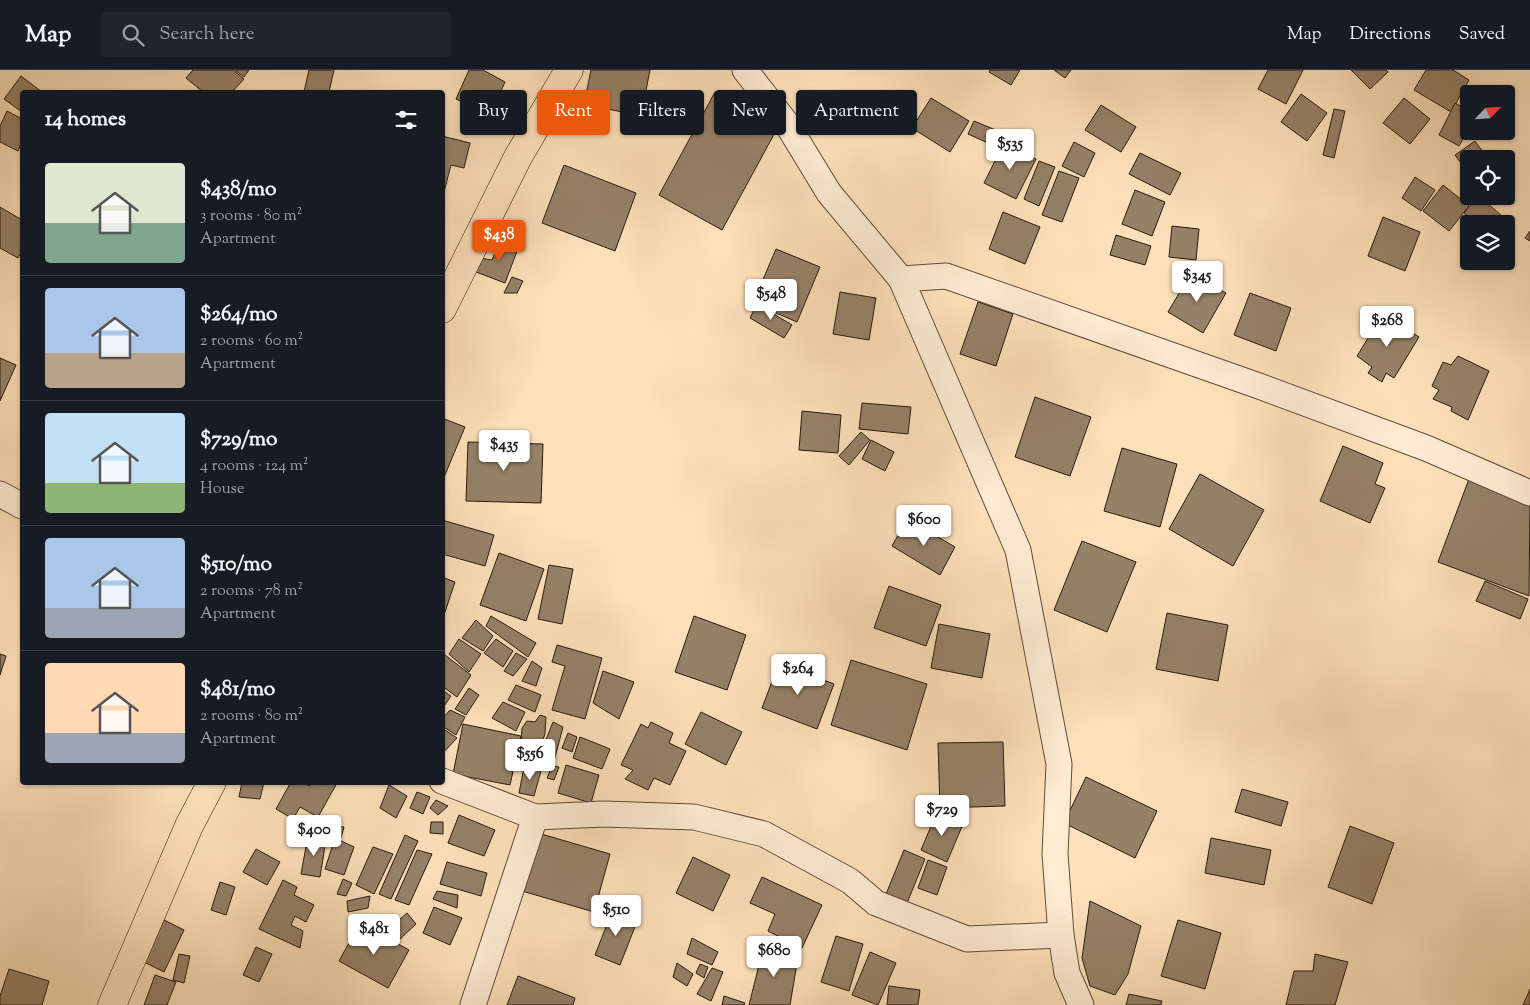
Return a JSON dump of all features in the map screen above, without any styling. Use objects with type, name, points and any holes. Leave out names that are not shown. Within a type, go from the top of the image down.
[{"type":"main road","points":[[445,303],[518,157],[569,70]]},
{"type":"main road","points":[[112,1005],[189,826],[210,785]]},
{"type":"street","points":[[745,70],[787,124],[829,193],[901,279],[1018,550],[1059,764],[1055,854],[1062,935],[1067,973],[1081,1005]]},
{"type":"street","points":[[901,279],[946,276],[1259,386],[1426,448],[1530,493]]},
{"type":"street","points":[[0,494],[20,505]]},
{"type":"street","points":[[445,782],[535,817],[604,814],[694,817],[764,834],[850,881],[876,903],[967,939],[1062,935]]},
{"type":"street","points":[[473,1005],[535,817]]},
{"type":"building","points":[[193,70],[233,70],[244,79],[234,90],[201,90],[186,78]]},
{"type":"building","points":[[235,70],[249,70],[244,77]]},
{"type":"building","points":[[309,70],[334,70],[329,90],[304,90]]},
{"type":"building","points":[[469,70],[483,70],[505,82],[501,90],[460,90]]},
{"type":"building","points":[[591,70],[650,70],[646,90],[620,90],[620,112],[610,109],[610,90],[587,90]]},
{"type":"building","points":[[990,70],[1020,70],[1011,85],[989,72]]},
{"type":"building","points":[[1054,70],[1071,70],[1065,78]]},
{"type":"building","points":[[1268,70],[1303,70],[1286,104],[1258,89]]},
{"type":"building","points":[[1351,70],[1386,70],[1388,72],[1370,89]]},
{"type":"building","points":[[1426,70],[1453,70],[1469,80],[1466,85],[1460,85],[1460,96],[1451,112],[1414,90]]},
{"type":"building","points":[[21,76],[39,90],[20,90],[20,111],[4,99]]},
{"type":"building","points":[[460,90],[460,101],[456,99]]},
{"type":"building","points":[[714,94],[714,135],[774,135],[722,230],[659,195],[692,135],[704,135],[704,112]]},
{"type":"building","points":[[1301,94],[1327,113],[1307,141],[1281,122]]},
{"type":"building","points":[[931,98],[969,121],[950,152],[917,131],[917,120]]},
{"type":"building","points":[[1404,98],[1430,119],[1410,144],[1383,123]]},
{"type":"building","points":[[1455,103],[1460,106],[1460,140],[1462,140],[1459,146],[1439,135]]},
{"type":"building","points":[[1101,105],[1136,127],[1121,152],[1085,130]]},
{"type":"building","points":[[1334,109],[1345,111],[1334,158],[1323,155]]},
{"type":"building","points":[[7,111],[20,118],[20,146],[18,151],[0,142],[0,126]]},
{"type":"building","points":[[974,121],[1003,133],[997,147],[968,134]]},
{"type":"building","points":[[445,137],[470,143],[464,168],[451,165],[445,188]]},
{"type":"building","points":[[1475,141],[1482,150],[1462,150]]},
{"type":"building","points":[[1074,142],[1095,153],[1084,177],[1062,166]]},
{"type":"building","points":[[1004,143],[1036,159],[1016,199],[984,183]]},
{"type":"building","points":[[1460,152],[1460,162],[1455,155]]},
{"type":"building","points":[[1140,153],[1181,173],[1170,195],[1129,174]]},
{"type":"building","points":[[1039,161],[1055,167],[1039,206],[1024,199]]},
{"type":"building","points":[[564,165],[636,193],[615,251],[542,223]]},
{"type":"building","points":[[1059,171],[1079,178],[1062,222],[1042,215]]},
{"type":"building","points":[[1415,177],[1435,190],[1421,211],[1402,198]]},
{"type":"building","points":[[1443,185],[1460,199],[1460,205],[1469,206],[1449,231],[1423,211]]},
{"type":"building","points":[[1135,190],[1165,202],[1152,236],[1122,224]]},
{"type":"building","points":[[1471,205],[1489,205],[1501,215],[1466,215],[1464,213]]},
{"type":"building","points":[[0,207],[20,219],[20,254],[18,258],[0,248]]},
{"type":"building","points":[[1003,212],[1040,227],[1025,264],[989,249]]},
{"type":"building","points":[[1383,217],[1420,232],[1405,271],[1368,256]]},
{"type":"building","points":[[1172,226],[1199,229],[1196,260],[1169,257]]},
{"type":"building","points":[[1530,231],[1530,241],[1525,238]]},
{"type":"building","points":[[1116,235],[1151,246],[1145,265],[1110,255]]},
{"type":"building","points":[[501,239],[519,246],[505,283],[476,272],[480,258],[492,260]]},
{"type":"building","points":[[776,249],[820,267],[797,322],[753,303]]},
{"type":"building","points":[[1191,273],[1226,293],[1203,333],[1168,312]]},
{"type":"building","points":[[512,277],[523,281],[517,293],[504,293]]},
{"type":"building","points":[[840,292],[876,298],[869,340],[833,334]]},
{"type":"building","points":[[1250,293],[1291,308],[1276,351],[1234,335]]},
{"type":"building","points":[[978,302],[1013,314],[996,366],[960,354]]},
{"type":"building","points":[[757,304],[792,325],[784,338],[750,318]]},
{"type":"building","points":[[1383,314],[1419,337],[1394,378],[1386,373],[1382,382],[1368,373],[1372,367],[1357,356]]},
{"type":"building","points":[[1458,356],[1489,371],[1468,420],[1451,411],[1452,407],[1433,399],[1439,390],[1432,386],[1443,362],[1451,365]]},
{"type":"building","points":[[0,358],[16,365],[0,401]]},
{"type":"building","points":[[1035,397],[1091,417],[1070,476],[1015,457]]},
{"type":"building","points":[[862,403],[911,407],[908,434],[859,429]]},
{"type":"building","points":[[802,411],[841,415],[838,453],[799,450]]},
{"type":"building","points":[[445,419],[465,427],[445,475]]},
{"type":"building","points":[[861,432],[870,440],[849,465],[839,456]]},
{"type":"building","points":[[871,440],[894,452],[885,471],[862,459]]},
{"type":"building","points":[[468,442],[543,444],[541,503],[466,501]]},
{"type":"building","points":[[1343,446],[1383,463],[1375,484],[1385,488],[1370,523],[1320,501]]},
{"type":"building","points":[[1122,448],[1177,464],[1160,527],[1104,511]]},
{"type":"building","points":[[1200,474],[1264,510],[1233,566],[1169,529]]},
{"type":"building","points":[[1469,479],[1530,502],[1529,596],[1438,562]]},
{"type":"building","points":[[907,519],[955,547],[940,575],[892,546]]},
{"type":"building","points":[[445,521],[494,535],[485,566],[445,555]]},
{"type":"building","points":[[1082,541],[1136,562],[1107,632],[1054,610]]},
{"type":"building","points":[[499,553],[544,569],[526,621],[480,605]]},
{"type":"building","points":[[549,565],[573,569],[562,624],[538,619]]},
{"type":"building","points":[[445,578],[455,582],[445,612]]},
{"type":"building","points":[[1485,581],[1528,599],[1520,619],[1476,601]]},
{"type":"building","points":[[889,586],[941,605],[926,646],[874,628]]},
{"type":"building","points":[[1167,613],[1228,625],[1218,681],[1156,669]]},
{"type":"building","points":[[491,616],[536,643],[528,657],[486,626]]},
{"type":"building","points":[[694,616],[746,635],[727,690],[675,672]]},
{"type":"building","points":[[476,620],[493,636],[483,651],[462,638]]},
{"type":"building","points":[[939,624],[990,634],[982,678],[931,668]]},
{"type":"building","points":[[459,639],[481,654],[469,672],[449,654]]},
{"type":"building","points":[[496,639],[513,651],[503,667],[484,653]]},
{"type":"building","points":[[557,645],[602,658],[585,719],[552,710],[565,666],[552,662]]},
{"type":"building","points":[[516,653],[527,659],[513,676],[504,671]]},
{"type":"building","points":[[0,654],[6,656],[0,675]]},
{"type":"building","points":[[445,655],[471,675],[457,697],[445,688]]},
{"type":"building","points":[[851,660],[927,684],[907,750],[831,725]]},
{"type":"building","points":[[532,661],[542,668],[536,686],[522,681]]},
{"type":"building","points":[[779,663],[834,684],[817,729],[762,708]]},
{"type":"building","points":[[603,671],[634,682],[619,719],[593,703]]},
{"type":"building","points":[[516,685],[541,695],[535,712],[508,700]]},
{"type":"building","points":[[469,688],[479,695],[466,715],[455,709]]},
{"type":"building","points":[[445,692],[451,696],[445,705]]},
{"type":"building","points":[[503,702],[525,712],[516,731],[492,718]]},
{"type":"building","points":[[450,710],[465,717],[456,735],[445,728],[445,716]]},
{"type":"building","points":[[701,712],[742,732],[726,765],[685,744]]},
{"type":"building","points":[[540,715],[546,717],[545,734],[536,757],[520,755],[522,728],[527,721],[535,722]]},
{"type":"building","points":[[553,722],[563,727],[553,765],[538,760]]},
{"type":"building","points":[[651,722],[673,733],[669,743],[686,751],[670,785],[654,778],[648,790],[625,779],[633,770],[621,765],[641,724],[648,728]]},
{"type":"building","points":[[463,724],[521,736],[510,785],[453,774]]},
{"type":"building","points":[[445,730],[457,738],[445,751]]},
{"type":"building","points":[[568,733],[577,737],[572,752],[562,748]]},
{"type":"building","points":[[580,737],[610,749],[602,769],[573,758]]},
{"type":"building","points":[[1003,742],[1005,806],[940,808],[938,743]]},
{"type":"building","points":[[566,765],[599,775],[591,803],[558,793]]},
{"type":"building","points":[[552,766],[559,767],[554,780],[547,778]]},
{"type":"building","points":[[524,767],[541,771],[534,796],[519,793]]},
{"type":"building","points":[[1086,777],[1157,811],[1135,858],[1064,823]]},
{"type":"building","points":[[241,785],[263,785],[260,799],[239,797]]},
{"type":"building","points":[[289,785],[336,785],[318,817],[300,807],[293,819],[276,809]]},
{"type":"building","points":[[389,785],[407,796],[396,818],[380,808]]},
{"type":"building","points":[[1242,789],[1288,802],[1281,826],[1235,812]]},
{"type":"building","points":[[417,792],[430,797],[423,814],[410,808]]},
{"type":"building","points":[[436,800],[448,806],[438,815],[430,808]]},
{"type":"building","points":[[937,812],[963,824],[947,862],[921,850]]},
{"type":"building","points":[[459,815],[495,830],[484,856],[448,843]]},
{"type":"building","points":[[431,822],[443,822],[443,834],[430,833]]},
{"type":"building","points":[[332,825],[344,827],[341,838],[330,835]]},
{"type":"building","points":[[1350,826],[1394,843],[1372,904],[1328,887]]},
{"type":"building","points":[[538,833],[610,854],[594,912],[522,891]]},
{"type":"building","points":[[405,835],[418,841],[391,899],[379,894]]},
{"type":"building","points":[[308,836],[326,840],[320,877],[301,874]]},
{"type":"building","points":[[335,838],[354,847],[344,875],[325,869]]},
{"type":"building","points":[[1211,838],[1271,850],[1264,885],[1205,873]]},
{"type":"building","points":[[373,847],[393,854],[374,894],[356,885]]},
{"type":"building","points":[[256,849],[280,862],[267,885],[243,872]]},
{"type":"building","points":[[417,850],[432,854],[409,905],[395,900]]},
{"type":"building","points":[[904,850],[925,859],[905,908],[884,899]]},
{"type":"building","points":[[693,857],[730,875],[713,911],[676,893]]},
{"type":"building","points":[[928,860],[947,867],[937,895],[918,888]]},
{"type":"building","points":[[447,862],[487,873],[481,896],[440,884]]},
{"type":"building","points":[[762,877],[822,905],[802,948],[768,931],[775,914],[750,903]]},
{"type":"building","points":[[343,879],[352,883],[346,896],[337,894]]},
{"type":"building","points":[[283,880],[297,887],[294,895],[314,905],[306,922],[295,916],[291,925],[303,931],[300,948],[259,929]]},
{"type":"building","points":[[220,882],[235,887],[226,915],[211,910]]},
{"type":"building","points":[[437,891],[458,895],[457,908],[433,899]]},
{"type":"building","points":[[370,896],[368,908],[348,912],[347,901]]},
{"type":"building","points":[[1090,901],[1141,926],[1128,974],[1115,995],[1090,986],[1082,958]]},
{"type":"building","points":[[434,907],[462,918],[450,945],[423,933]]},
{"type":"building","points":[[613,909],[638,919],[620,965],[595,955]]},
{"type":"building","points":[[407,913],[416,924],[400,939],[390,928]]},
{"type":"building","points":[[156,916],[184,930],[164,972],[136,958]]},
{"type":"building","points":[[1178,920],[1221,933],[1205,989],[1161,976]]},
{"type":"building","points":[[360,923],[409,950],[388,988],[339,961]]},
{"type":"building","points":[[836,936],[863,944],[849,991],[821,982]]},
{"type":"building","points":[[692,938],[718,952],[712,965],[687,954]]},
{"type":"building","points":[[764,945],[798,957],[790,1005],[749,1005]]},
{"type":"building","points":[[256,947],[272,954],[259,982],[243,975]]},
{"type":"building","points":[[870,952],[896,963],[878,1005],[852,995]]},
{"type":"building","points":[[179,954],[190,956],[184,983],[173,980]]},
{"type":"building","points":[[1315,954],[1348,962],[1335,1005],[1286,1005],[1294,971],[1313,971]]},
{"type":"building","points":[[677,963],[693,974],[687,986],[673,977]]},
{"type":"building","points":[[700,964],[708,967],[704,978],[696,973]]},
{"type":"building","points":[[712,968],[723,972],[711,1001],[697,994]]},
{"type":"building","points":[[9,969],[49,981],[42,1005],[0,1005],[0,996]]},
{"type":"building","points":[[155,975],[176,982],[167,1005],[144,1005]]},
{"type":"building","points":[[518,976],[575,998],[573,1005],[507,1005]]},
{"type":"building","points":[[889,986],[920,990],[918,1005],[887,1005]]},
{"type":"building","points":[[1530,989],[1530,1005],[1523,1005]]},
{"type":"building","points":[[1129,994],[1162,1001],[1161,1005],[1126,1005]]},
{"type":"building","points":[[724,996],[745,1003],[744,1005],[722,1005]]}]
